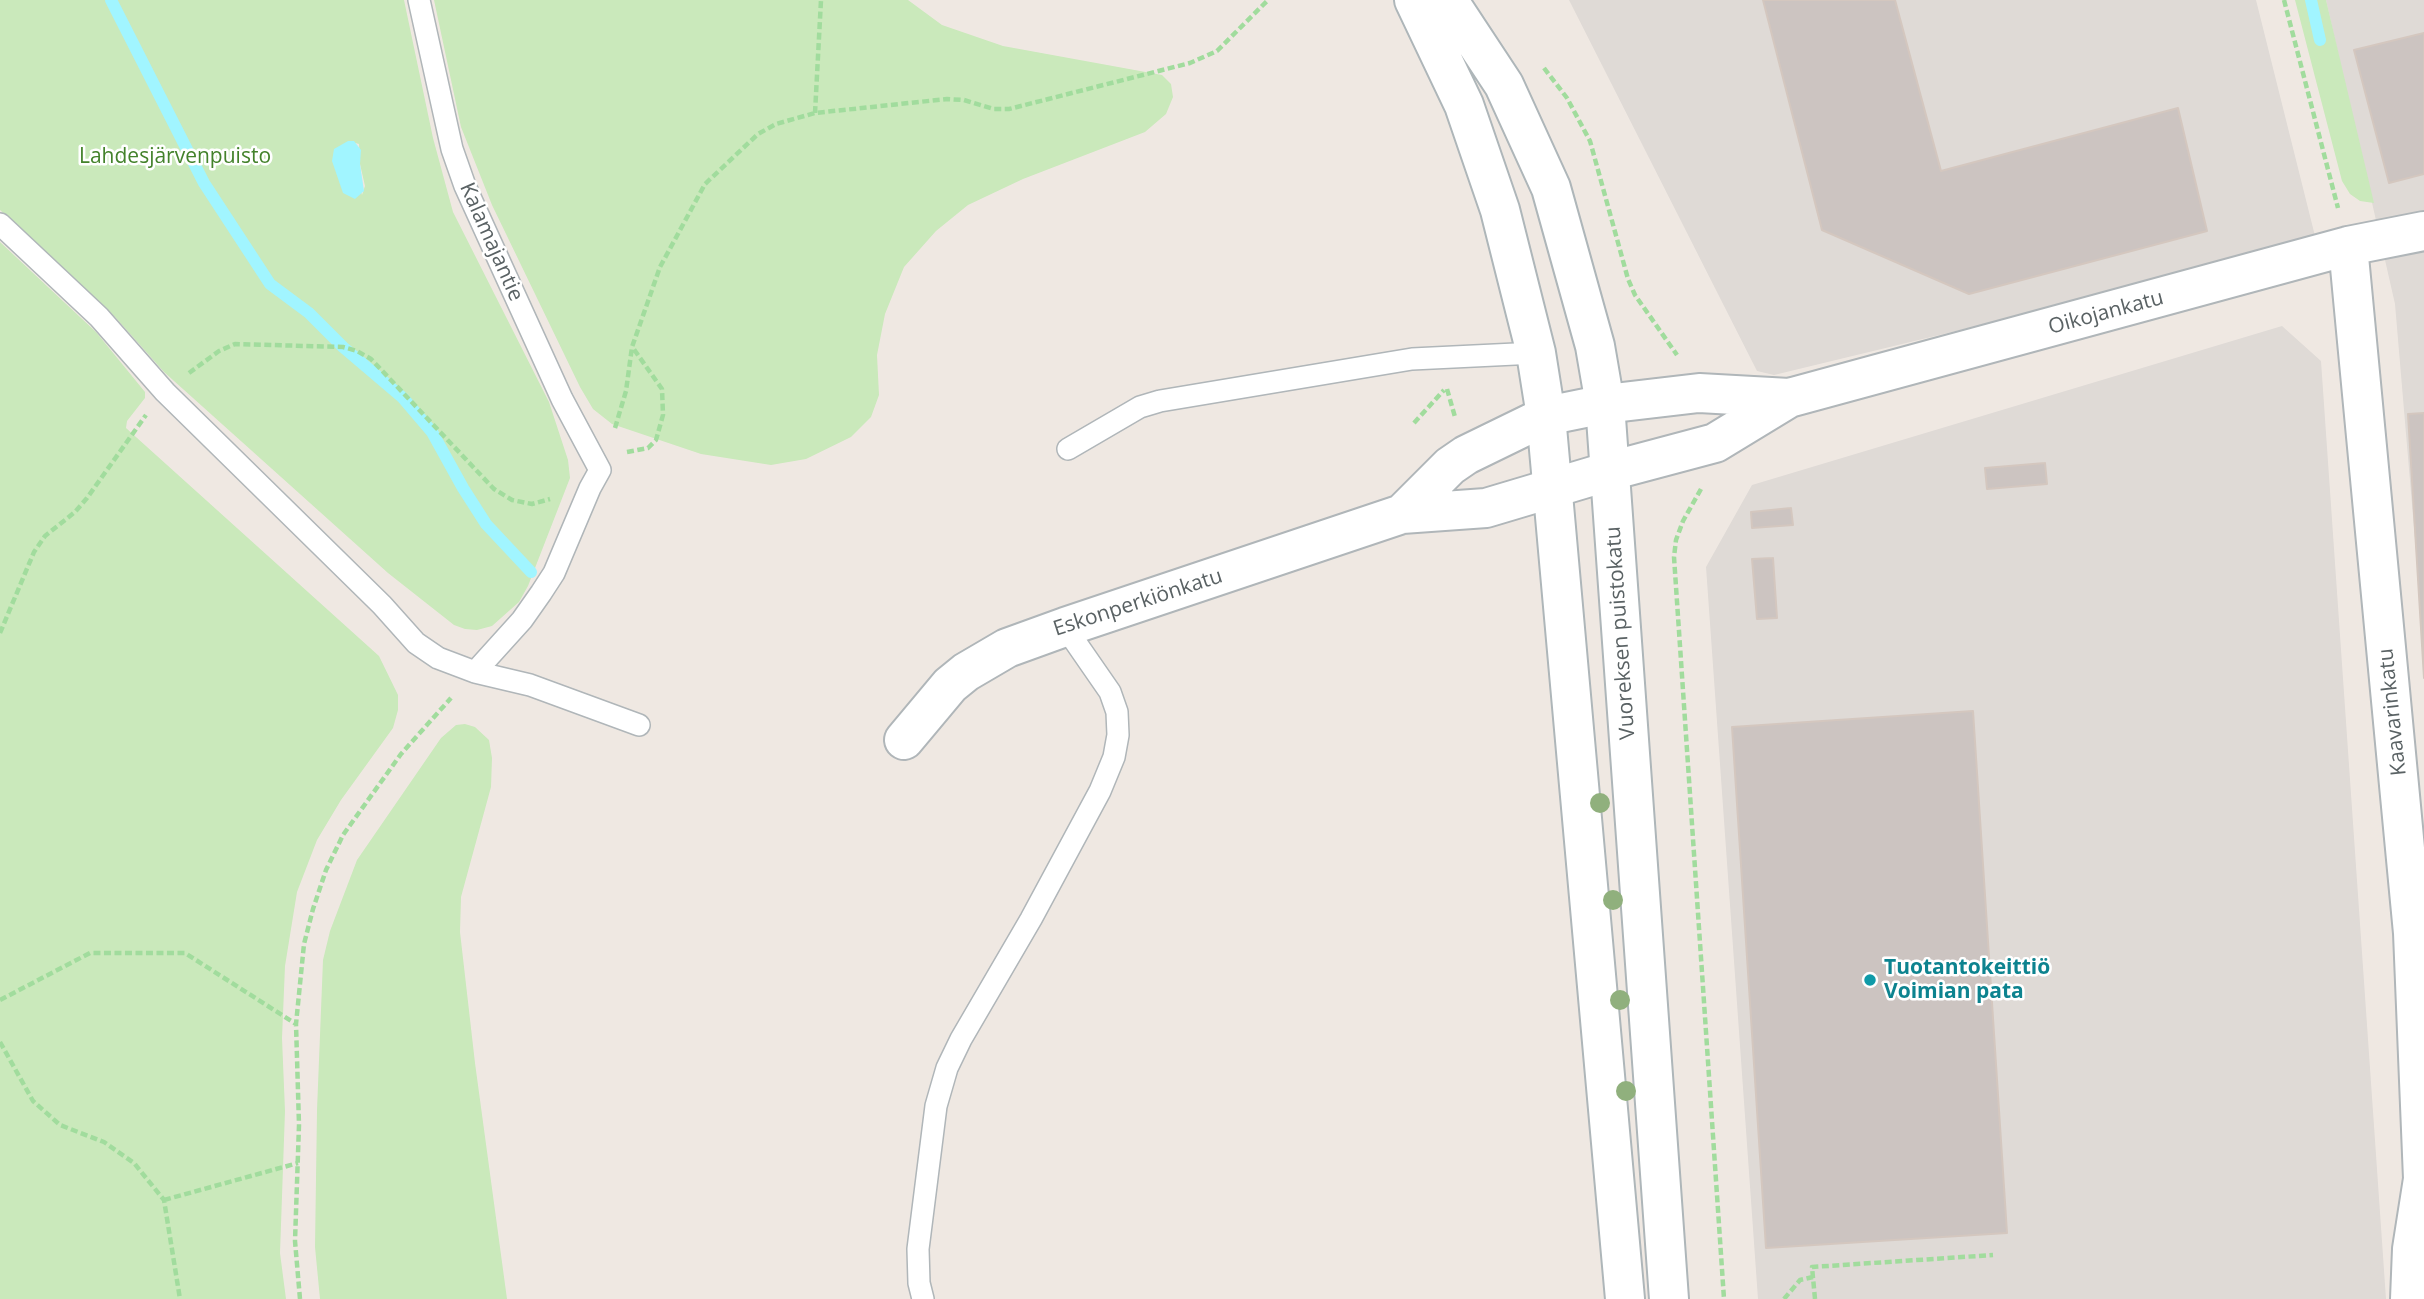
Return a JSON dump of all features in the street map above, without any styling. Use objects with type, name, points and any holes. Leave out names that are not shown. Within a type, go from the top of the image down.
[{"type":"street","points":[[1415,0],[1464,105],[1500,209],[1536,354],[1546,416],[1625,1299]]},
{"type":"street","name":"Vuoreksen puistokatu","points":[[1448,0],[1504,85],[1552,188],[1595,345],[1605,404],[1670,1299]]},
{"type":"street","name":"Oikojankatu","points":[[1552,488],[1716,443],[1789,398],[2348,246],[2424,231]]},
{"type":"street","name":"Kaavarinkatu","points":[[2348,246],[2412,921],[2424,1180],[2413,1249],[2410,1299]]},
{"type":"street","name":"Oikojankatu","points":[[1546,416],[1605,404],[1699,393],[1789,398]]},
{"type":"street","name":"Eskonperkiönkatu","points":[[1402,514],[1450,466],[1466,455],[1546,416]]},
{"type":"street","name":"Eskonperkiönkatu","points":[[904,740],[944,691],[966,672],[1007,648],[1402,514],[1486,508],[1552,488]]},
{"type":"lane","name":"Kalamajantie","points":[[419,0],[452,149],[465,186],[562,399],[595,479]]},
{"type":"lane","points":[[0,224],[99,317],[166,392],[382,605],[416,643],[438,658],[475,672],[530,685],[639,725]]},
{"type":"lane","points":[[1068,449],[1140,407],[1160,401],[1412,359],[1536,354]]},
{"type":"lane","points":[[475,672],[522,620],[554,573],[595,479]]},
{"type":"lane","points":[[923,1299],[919,1283],[918,1249],[936,1106],[947,1068],[1100,791],[1114,757],[1118,735],[1117,712],[1110,692],[1065,627]]},
{"type":"path","points":[[815,113],[821,0]]},
{"type":"path","points":[[595,479],[622,407],[632,347],[660,267],[705,184],[758,134],[776,124],[815,113],[947,99],[964,100],[994,109],[1009,109],[1206,57],[1232,37],[1268,0]]},
{"type":"path","points":[[2284,0],[2348,246]]},
{"type":"path","points":[[0,633],[34,552],[46,536],[75,512],[87,498],[134,429],[166,392],[219,351],[235,344],[343,347],[357,351],[371,359],[494,489],[512,500],[532,504],[595,479],[616,456],[648,448],[656,440],[663,415],[662,389],[632,347]]},
{"type":"path","points":[[300,1299],[295,1241],[298,1163],[296,1024],[304,944],[313,909],[326,870],[343,835],[401,754],[475,672]]},
{"type":"path","points":[[0,1000],[89,953],[185,953],[296,1024]]},
{"type":"path","points":[[0,1042],[33,1101],[60,1125],[104,1142],[134,1163],[164,1200],[180,1299]]},
{"type":"path","points":[[164,1200],[298,1163]]},
{"type":"path","points":[[1815,1299],[1812,1266],[1993,1255]]},
{"type":"path","points":[[1784,1299],[1800,1280],[1813,1278]]},
{"type":"shaded area","points":[[1569,0],[2256,0],[2315,236],[2311,245],[1774,375],[1757,371]]},
{"type":"shaded area","points":[[2326,0],[2424,0],[2424,646],[2395,304]]},
{"type":"shaded area","points":[[2282,326],[2321,361],[2386,1299],[1758,1299],[1706,567],[1752,485]]},
{"type":"green space","name":"Lahdesjärvenpuisto","points":[[0,0],[404,0],[433,138],[453,212],[549,402],[568,460],[570,478],[528,586],[519,602],[492,626],[477,630],[454,625],[388,573],[164,372],[115,317],[0,210]],"holes":[[[348,141],[359,144],[365,186],[362,195]]]},
{"type":"green space","points":[[434,0],[908,0],[942,25],[1003,46],[1162,75],[1171,84],[1173,97],[1166,114],[1145,132],[1023,179],[968,205],[936,231],[904,267],[885,314],[877,355],[879,395],[871,417],[851,437],[806,459],[771,465],[701,454],[612,424],[593,409],[492,205],[461,127]]},
{"type":"green space","points":[[2295,0],[2326,0],[2374,203],[2360,201],[2350,194],[2342,181]]},
{"type":"green space","points":[[0,242],[96,332],[145,392],[145,398],[127,421],[126,428],[379,656],[398,695],[398,710],[393,728],[341,800],[317,840],[297,892],[285,966],[282,1038],[285,1111],[280,1253],[286,1299],[0,1299]]},
{"type":"green space","points":[[456,725],[475,727],[489,740],[492,758],[491,787],[461,897],[460,932],[507,1299],[320,1299],[315,1247],[317,1110],[323,960],[330,931],[357,860],[441,738]]},
{"type":"water","points":[[348,141],[354,141],[361,150],[364,191],[355,199],[343,193],[332,161],[334,149]]},
{"type":"building","points":[[1763,0],[1895,0],[1941,171],[2178,108],[2207,231],[1969,294],[1822,230]]},
{"type":"building","points":[[2424,33],[2424,174],[2389,183],[2354,50]]},
{"type":"building","points":[[2424,413],[2424,678],[2408,414]]},
{"type":"building","points":[[2045,463],[2047,484],[1987,489],[1985,468]]},
{"type":"building","points":[[1791,508],[1793,525],[1752,528],[1751,512]]},
{"type":"building","points":[[1773,558],[1777,618],[1757,619],[1752,559]]},
{"type":"building","name":"Tuotantokeittiö Voimian pata","points":[[1973,711],[2007,1233],[1766,1248],[1732,727]]},
{"type":"waterway","points":[[111,0],[204,183],[270,284],[309,313],[343,347],[403,398],[432,432],[486,524],[531,572]]},
{"type":"waterway","points":[[2311,0],[2320,40]]},
{"type":"place","name":"Tuotantokeittiö Voimian pata","points":[[1870,980]]}]
